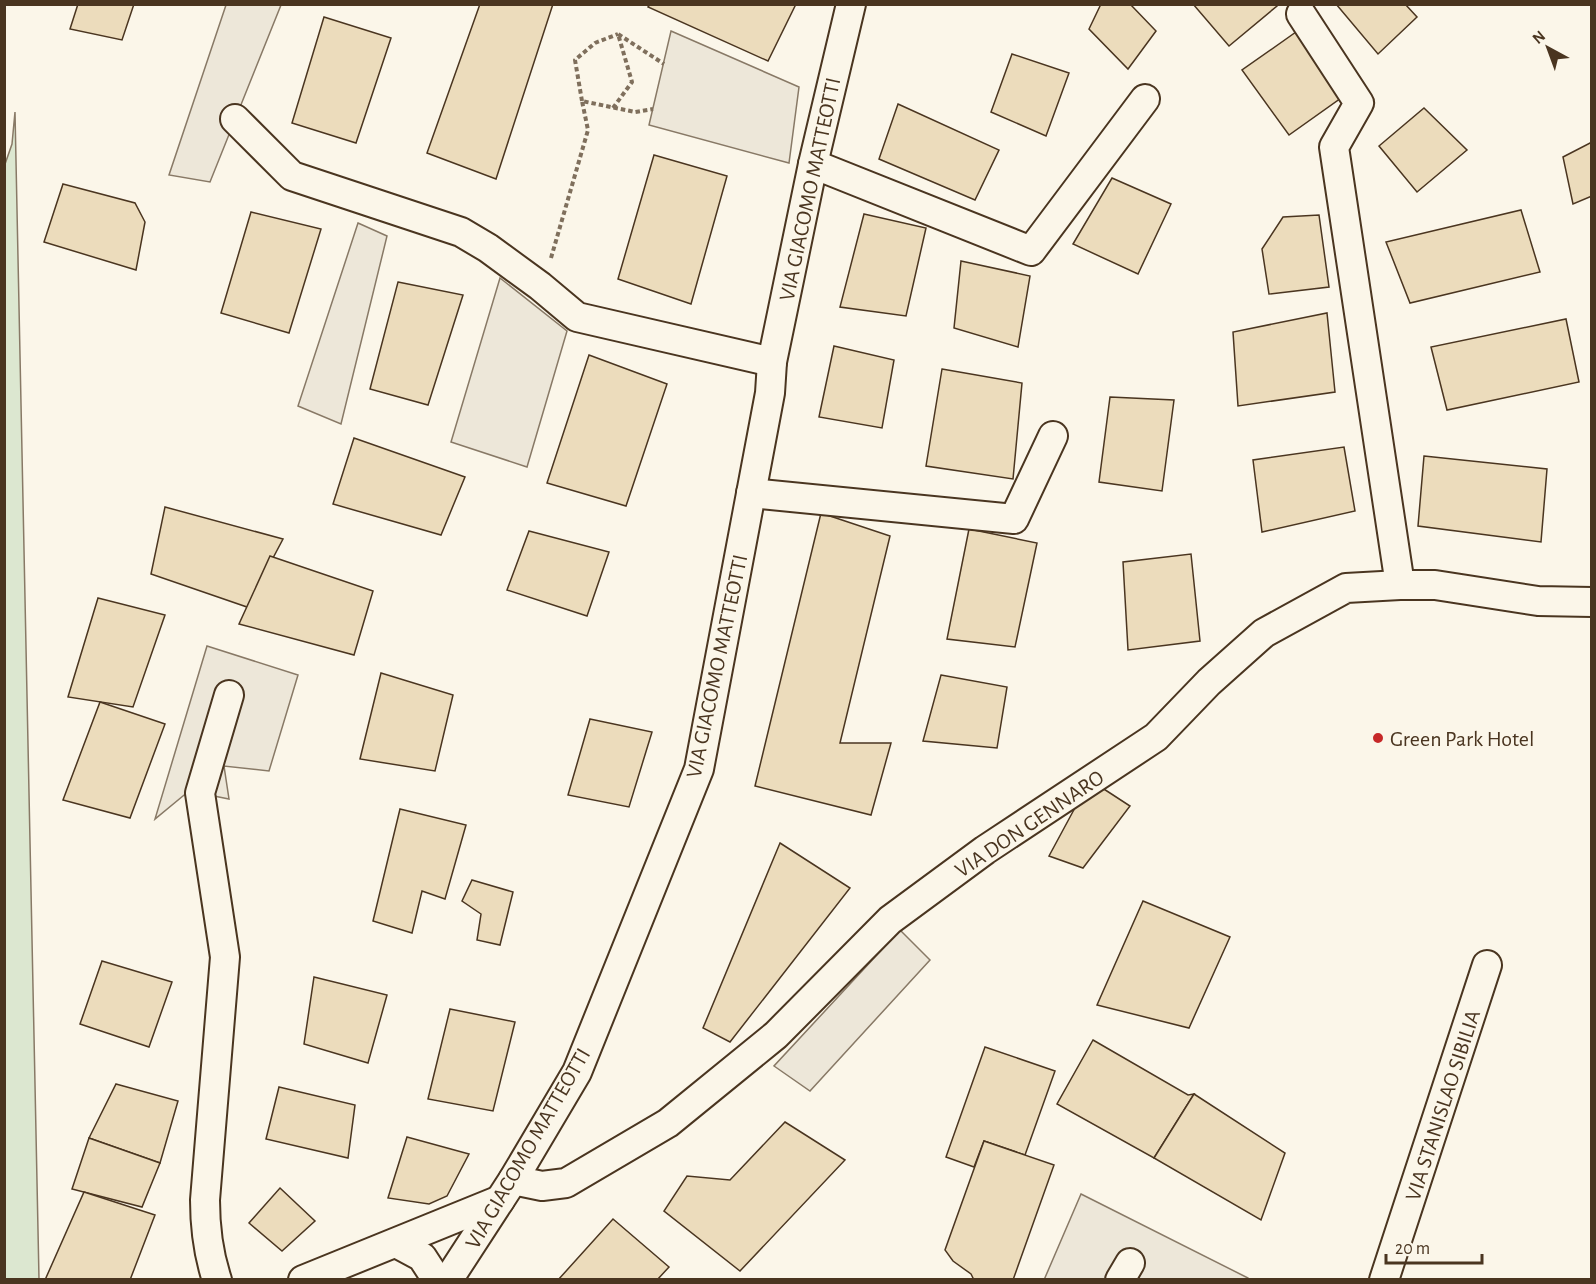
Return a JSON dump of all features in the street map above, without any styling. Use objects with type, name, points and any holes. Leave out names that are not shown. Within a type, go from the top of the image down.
[{"type":"street","name":"VIA GIACOMO MATTEOTTI","points":[[448,1280],[506,1190],[577,1072],[699,770],[770,393],[772,362],[813,164],[851,4]]},
{"type":"street","points":[[1301,14],[1359,103],[1334,147],[1400,585]]},
{"type":"street","points":[[813,164],[1031,251],[1145,99]]},
{"type":"street","points":[[235,119],[292,176],[461,232],[488,248],[540,286],[577,317],[772,362]]},
{"type":"street","points":[[751,493],[1014,519],[1053,436]]},
{"type":"street","name":"VIA DON GENNARO","points":[[506,1190],[566,1183],[668,1123],[776,1035],[890,920],[986,850],[1156,737],[1209,682],[1264,633],[1346,588],[1436,585],[1538,601],[1592,602]]},
{"type":"street","points":[[217,1280],[206,1237],[205,1200],[225,957],[200,793],[230,695]]},
{"type":"street","name":"VIA STANISLAO SIBILIA","points":[[1384,1280],[1487,965]]},
{"type":"street","points":[[303,1280],[332,1274],[506,1190]]},
{"type":"street","points":[[396,1243],[422,1257],[437,1280]]},
{"type":"path","points":[[618,34],[664,63]]},
{"type":"path","points":[[540,286],[556,245],[588,130],[575,60],[595,43],[618,34]]},
{"type":"path","points":[[613,108],[632,82],[618,34]]},
{"type":"path","points":[[582,101],[635,112],[653,109]]},
{"type":"green space","points":[[15,112],[39,1280],[4,1279],[4,167],[12,144]]},
{"type":"shaded area","points":[[226,5],[281,5],[210,182],[169,175]]},
{"type":"shaded area","points":[[671,31],[799,87],[789,163],[649,125]]},
{"type":"shaded area","points":[[358,223],[387,236],[341,424],[298,406]]},
{"type":"shaded area","points":[[500,278],[567,331],[527,467],[451,442]]},
{"type":"shaded area","points":[[207,646],[298,675],[269,771],[224,766],[229,799],[189,791],[155,819]]},
{"type":"shaded area","points":[[900,930],[930,960],[810,1091],[774,1066]]},
{"type":"shaded area","points":[[1081,1194],[1248,1278],[1248,1280],[1044,1280]]},
{"type":"building","points":[[78,4],[134,4],[122,40],[70,29]]},
{"type":"building","points":[[480,4],[553,4],[496,179],[427,153]]},
{"type":"building","points":[[650,4],[796,4],[768,61],[648,7]]},
{"type":"building","points":[[1101,4],[1130,4],[1156,31],[1128,69],[1089,29]]},
{"type":"building","points":[[1193,4],[1276,4],[1277,6],[1229,46]]},
{"type":"building","points":[[1336,4],[1405,4],[1417,17],[1378,54]]},
{"type":"building","points":[[324,17],[391,38],[356,143],[292,123]]},
{"type":"building","points":[[1296,32],[1341,98],[1289,135],[1242,70]]},
{"type":"building","points":[[1012,54],[1069,73],[1046,136],[991,112]]},
{"type":"building","points":[[898,104],[999,150],[975,200],[879,159]]},
{"type":"building","points":[[1424,108],[1467,150],[1417,192],[1379,146]]},
{"type":"building","points":[[1592,142],[1592,196],[1573,204],[1563,157]]},
{"type":"building","points":[[654,155],[727,176],[691,304],[618,279]]},
{"type":"building","points":[[1112,178],[1171,204],[1138,274],[1073,244]]},
{"type":"building","points":[[63,184],[135,203],[145,222],[136,270],[44,242]]},
{"type":"building","points":[[1521,210],[1540,272],[1410,303],[1386,242]]},
{"type":"building","points":[[251,212],[321,229],[289,333],[221,313]]},
{"type":"building","points":[[864,214],[926,228],[906,316],[840,307]]},
{"type":"building","points":[[1319,215],[1329,287],[1269,294],[1262,249],[1283,217]]},
{"type":"building","points":[[961,261],[1030,276],[1018,347],[954,328]]},
{"type":"building","points":[[398,282],[463,295],[428,405],[370,389]]},
{"type":"building","points":[[1327,313],[1335,392],[1238,406],[1233,332]]},
{"type":"building","points":[[1566,319],[1579,382],[1447,410],[1431,347]]},
{"type":"building","points":[[834,346],[894,360],[882,428],[819,417]]},
{"type":"building","points":[[589,355],[667,384],[626,506],[547,483]]},
{"type":"building","points":[[942,369],[1022,383],[1013,479],[926,466]]},
{"type":"building","points":[[1110,397],[1174,400],[1162,491],[1099,482]]},
{"type":"building","points":[[354,438],[465,477],[441,535],[333,504]]},
{"type":"building","points":[[1344,447],[1355,511],[1262,532],[1253,460]]},
{"type":"building","points":[[1424,456],[1547,469],[1541,542],[1418,526]]},
{"type":"building","points":[[165,507],[283,539],[247,607],[151,574]]},
{"type":"building","points":[[821,513],[890,536],[840,743],[891,743],[871,815],[755,786]]},
{"type":"building","points":[[969,529],[1037,543],[1015,647],[947,639]]},
{"type":"building","points":[[529,531],[609,552],[587,616],[507,590]]},
{"type":"building","points":[[1191,554],[1200,641],[1128,650],[1123,562]]},
{"type":"building","points":[[270,556],[373,591],[354,655],[239,624]]},
{"type":"building","points":[[98,598],[165,615],[133,707],[68,697]]},
{"type":"building","points":[[381,673],[453,695],[435,771],[360,759]]},
{"type":"building","points":[[941,675],[1007,687],[997,748],[923,741]]},
{"type":"building","points":[[100,702],[165,724],[130,818],[63,800]]},
{"type":"building","points":[[590,719],[652,732],[629,807],[568,795]]},
{"type":"building","points":[[1090,780],[1130,806],[1083,868],[1049,856]]},
{"type":"building","points":[[400,809],[466,825],[445,899],[422,891],[412,933],[373,921]]},
{"type":"building","points":[[780,843],[850,888],[730,1042],[703,1028]]},
{"type":"building","points":[[472,880],[513,892],[500,945],[477,940],[481,914],[462,901]]},
{"type":"building","points":[[1143,901],[1230,937],[1189,1028],[1097,1005]]},
{"type":"building","points":[[102,961],[172,982],[149,1047],[80,1024]]},
{"type":"building","points":[[314,977],[387,995],[368,1063],[304,1044]]},
{"type":"building","points":[[450,1009],[515,1022],[493,1111],[428,1099]]},
{"type":"building","points":[[1093,1040],[1188,1095],[1194,1094],[1154,1158],[1057,1104]]},
{"type":"building","points":[[985,1047],[1055,1071],[1025,1155],[984,1141],[974,1167],[946,1157]]},
{"type":"building","points":[[116,1084],[178,1101],[160,1163],[89,1138]]},
{"type":"building","points":[[279,1087],[355,1105],[348,1158],[266,1139]]},
{"type":"building","points":[[1194,1094],[1285,1153],[1261,1220],[1154,1158]]},
{"type":"building","points":[[785,1122],[845,1160],[740,1271],[664,1211],[687,1176],[730,1180]]},
{"type":"building","points":[[407,1137],[469,1154],[447,1196],[429,1204],[388,1198]]},
{"type":"building","points":[[89,1138],[160,1163],[142,1207],[72,1189]]},
{"type":"building","points":[[984,1141],[1054,1165],[1013,1280],[974,1280],[971,1274],[953,1261],[945,1250]]},
{"type":"building","points":[[280,1188],[315,1221],[282,1251],[249,1223]]},
{"type":"building","points":[[84,1192],[155,1215],[130,1280],[45,1280]]},
{"type":"building","points":[[613,1219],[669,1267],[657,1280],[558,1280]]},
{"type":"place","name":"Green Park Hotel","points":[[1378,738]]}]
